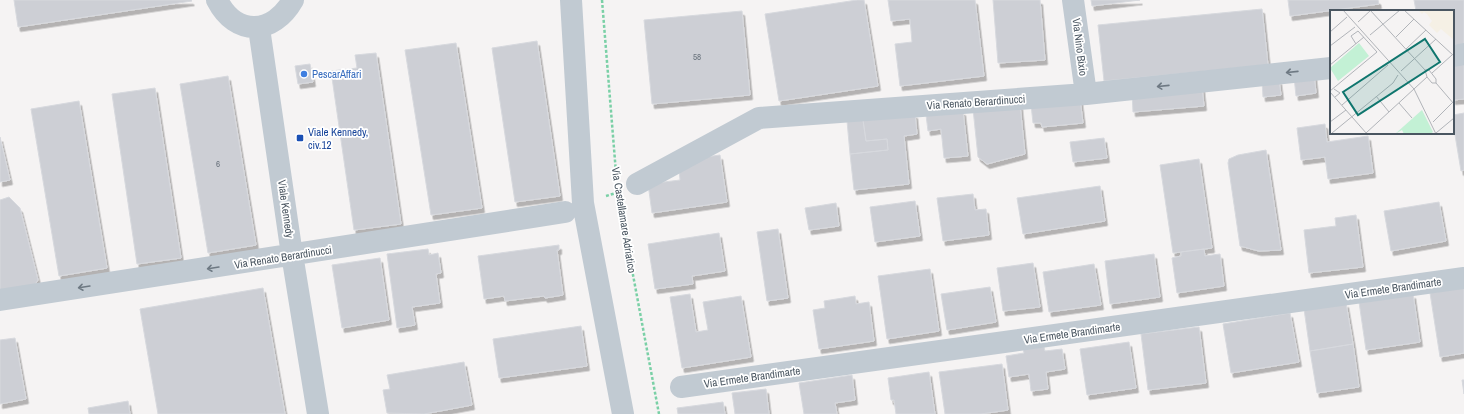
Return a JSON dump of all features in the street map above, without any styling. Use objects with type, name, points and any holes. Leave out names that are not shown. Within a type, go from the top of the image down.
[{"type":"street","points":[[217,0],[221,9],[234,22],[247,27],[259,28],[278,18],[288,9],[293,0]]},
{"type":"street","points":[[571,0],[583,203],[623,414]]},
{"type":"street","name":"Via Nino Bixio","points":[[1074,0],[1086,94]]},
{"type":"street","name":"Viale Kennedy","points":[[259,28],[318,414]]},
{"type":"street","points":[[1454,56],[1464,54]]},
{"type":"street","name":"Via Renato Berardinucci","points":[[627,188],[759,118],[1086,94],[1330,68]]},
{"type":"street","name":"Via Renato Berardinucci","points":[[0,300],[565,212]]},
{"type":"street","name":"Via Ermete Brandimarte","points":[[681,387],[1464,278]]},
{"type":"path","name":"Via Castellamare Adriatico","points":[[602,0],[616,177]]},
{"type":"path","name":"Via Castellamare Adriatico","points":[[627,188],[659,414]]},
{"type":"building","points":[[14,0],[191,0],[192,1],[18,27]]},
{"type":"building","points":[[864,0],[878,86],[779,101],[765,14]]},
{"type":"building","points":[[888,0],[975,0],[984,76],[900,86],[895,44],[912,42],[910,19],[891,21]]},
{"type":"building","points":[[993,0],[1040,0],[1045,60],[998,63]]},
{"type":"building","points":[[1091,0],[1140,0],[1092,6]]},
{"type":"building","points":[[1288,0],[1378,0],[1379,4],[1330,10],[1290,16]]},
{"type":"building","points":[[1414,0],[1464,0],[1464,44],[1454,45],[1454,10],[1416,10]]},
{"type":"building","points":[[1262,9],[1268,65],[1104,81],[1098,25]]},
{"type":"building","points":[[742,11],[750,95],[652,104],[644,20]]},
{"type":"building","points":[[537,41],[560,196],[515,202],[492,48]]},
{"type":"building","points":[[456,43],[482,208],[431,215],[405,50]]},
{"type":"building","points":[[376,53],[401,224],[354,230],[331,71],[357,68],[355,55]]},
{"type":"building","points":[[1464,61],[1464,99],[1454,100],[1454,62]]},
{"type":"building","name":"PescarAffari","points":[[310,64],[313,82],[298,84],[295,66]]},
{"type":"building","points":[[1314,74],[1316,93],[1296,96],[1294,77]]},
{"type":"building","points":[[228,76],[256,245],[208,253],[180,84]]},
{"type":"building","points":[[1279,80],[1281,95],[1263,97],[1262,81]]},
{"type":"building","points":[[1202,87],[1204,106],[1133,112],[1132,93]]},
{"type":"building","points":[[155,88],[181,258],[137,264],[112,94]]},
{"type":"building","points":[[1080,99],[1083,123],[1042,127],[1041,123],[1033,123],[1031,105]]},
{"type":"building","points":[[79,101],[107,268],[59,276],[31,109]]},
{"type":"building","points":[[1020,105],[1025,154],[987,164],[978,157],[973,109]]},
{"type":"building","points":[[963,111],[968,156],[944,158],[941,129],[928,131],[926,115]]},
{"type":"building","points":[[1464,113],[1464,170],[1461,171],[1454,129],[1454,115]]},
{"type":"building","points":[[915,114],[917,134],[904,136],[909,184],[854,190],[850,154],[888,150],[887,139],[866,141],[863,120]]},
{"type":"building","points":[[863,120],[866,141],[887,139],[888,150],[850,154],[847,121]]},
{"type":"building","points":[[1325,124],[1327,142],[1368,136],[1373,173],[1328,179],[1325,157],[1301,160],[1297,128]]},
{"type":"building","points":[[0,137],[10,180],[0,182]]},
{"type":"building","points":[[1104,138],[1107,158],[1073,162],[1070,142]]},
{"type":"building","points":[[1266,150],[1281,250],[1259,251],[1240,246],[1228,163],[1229,159],[1238,155]]},
{"type":"building","points":[[720,155],[727,202],[652,213],[648,184],[680,180],[679,169],[698,158]]},
{"type":"building","points":[[1199,159],[1212,248],[1173,253],[1160,165]]},
{"type":"building","points":[[1100,186],[1105,221],[1023,234],[1017,198]]},
{"type":"building","points":[[973,194],[975,210],[986,209],[989,235],[943,241],[937,198]]},
{"type":"building","points":[[9,197],[20,208],[38,280],[31,290],[0,295],[0,200]]},
{"type":"building","points":[[915,201],[920,236],[875,242],[870,207]]},
{"type":"building","points":[[1439,202],[1446,241],[1391,251],[1384,211]]},
{"type":"building","points":[[836,203],[839,226],[809,230],[805,208]]},
{"type":"building","points":[[1356,215],[1363,267],[1309,273],[1304,230],[1336,226],[1335,218]]},
{"type":"building","points":[[778,229],[788,298],[767,301],[757,232]]},
{"type":"building","points":[[719,233],[725,271],[692,276],[693,284],[655,289],[648,244]]},
{"type":"building","points":[[559,245],[559,250],[557,250],[563,295],[505,301],[504,296],[484,299],[478,256]]},
{"type":"building","points":[[428,249],[429,255],[438,253],[441,273],[436,274],[440,303],[412,307],[415,325],[397,328],[387,254]]},
{"type":"building","points":[[1204,249],[1205,256],[1220,254],[1224,286],[1177,293],[1172,258],[1181,256],[1181,252]]},
{"type":"building","points":[[1154,254],[1160,297],[1110,304],[1105,261]]},
{"type":"building","points":[[380,258],[389,320],[342,328],[332,265]]},
{"type":"building","points":[[1033,263],[1040,307],[1003,311],[997,268]]},
{"type":"building","points":[[1094,264],[1101,305],[1049,312],[1043,272]]},
{"type":"building","points":[[930,269],[939,331],[887,339],[878,276]]},
{"type":"building","points":[[990,287],[996,322],[947,330],[941,294]]},
{"type":"building","points":[[1464,287],[1464,353],[1440,357],[1430,293]]},
{"type":"building","points":[[263,288],[285,414],[158,414],[140,309]]},
{"type":"building","points":[[690,294],[696,332],[708,330],[703,302],[741,296],[751,357],[682,368],[670,297]]},
{"type":"building","points":[[1413,294],[1420,342],[1366,350],[1359,302]]},
{"type":"building","points":[[855,296],[856,304],[869,302],[874,341],[819,349],[813,310],[825,308],[824,301]]},
{"type":"building","points":[[1346,303],[1353,344],[1310,351],[1304,309]]},
{"type":"building","points":[[1290,313],[1299,362],[1231,373],[1223,324]]},
{"type":"building","points":[[581,326],[587,366],[499,378],[493,339]]},
{"type":"building","points":[[1199,327],[1206,383],[1148,390],[1141,334]]},
{"type":"building","points":[[15,338],[26,399],[0,404],[0,340]]},
{"type":"building","points":[[1129,342],[1136,388],[1087,395],[1080,349]]},
{"type":"building","points":[[1353,344],[1359,387],[1317,393],[1310,351]]},
{"type":"building","points":[[1044,347],[1045,351],[1062,349],[1065,369],[1046,372],[1048,389],[1031,391],[1029,374],[1009,377],[1006,356],[1024,353],[1023,349]]},
{"type":"building","points":[[464,362],[472,405],[424,414],[387,413],[383,390],[390,389],[387,375]]},
{"type":"building","points":[[1002,364],[1008,410],[981,414],[945,414],[939,372]]},
{"type":"building","points":[[929,372],[935,414],[896,414],[894,400],[891,400],[888,378]]},
{"type":"building","points":[[852,375],[855,400],[835,403],[837,414],[804,414],[799,383]]},
{"type":"building","points":[[1462,380],[1464,380],[1464,394]]},
{"type":"building","points":[[766,389],[769,414],[735,414],[732,393]]},
{"type":"building","points":[[128,401],[130,414],[89,414],[88,408]]},
{"type":"building","points":[[723,402],[725,414],[678,414],[677,408]]},
{"type":"place","name":"PescarAffari","points":[[304,74]]},
{"type":"place","name":"Viale Kennedy, civ.12","points":[[300,138]]}]
